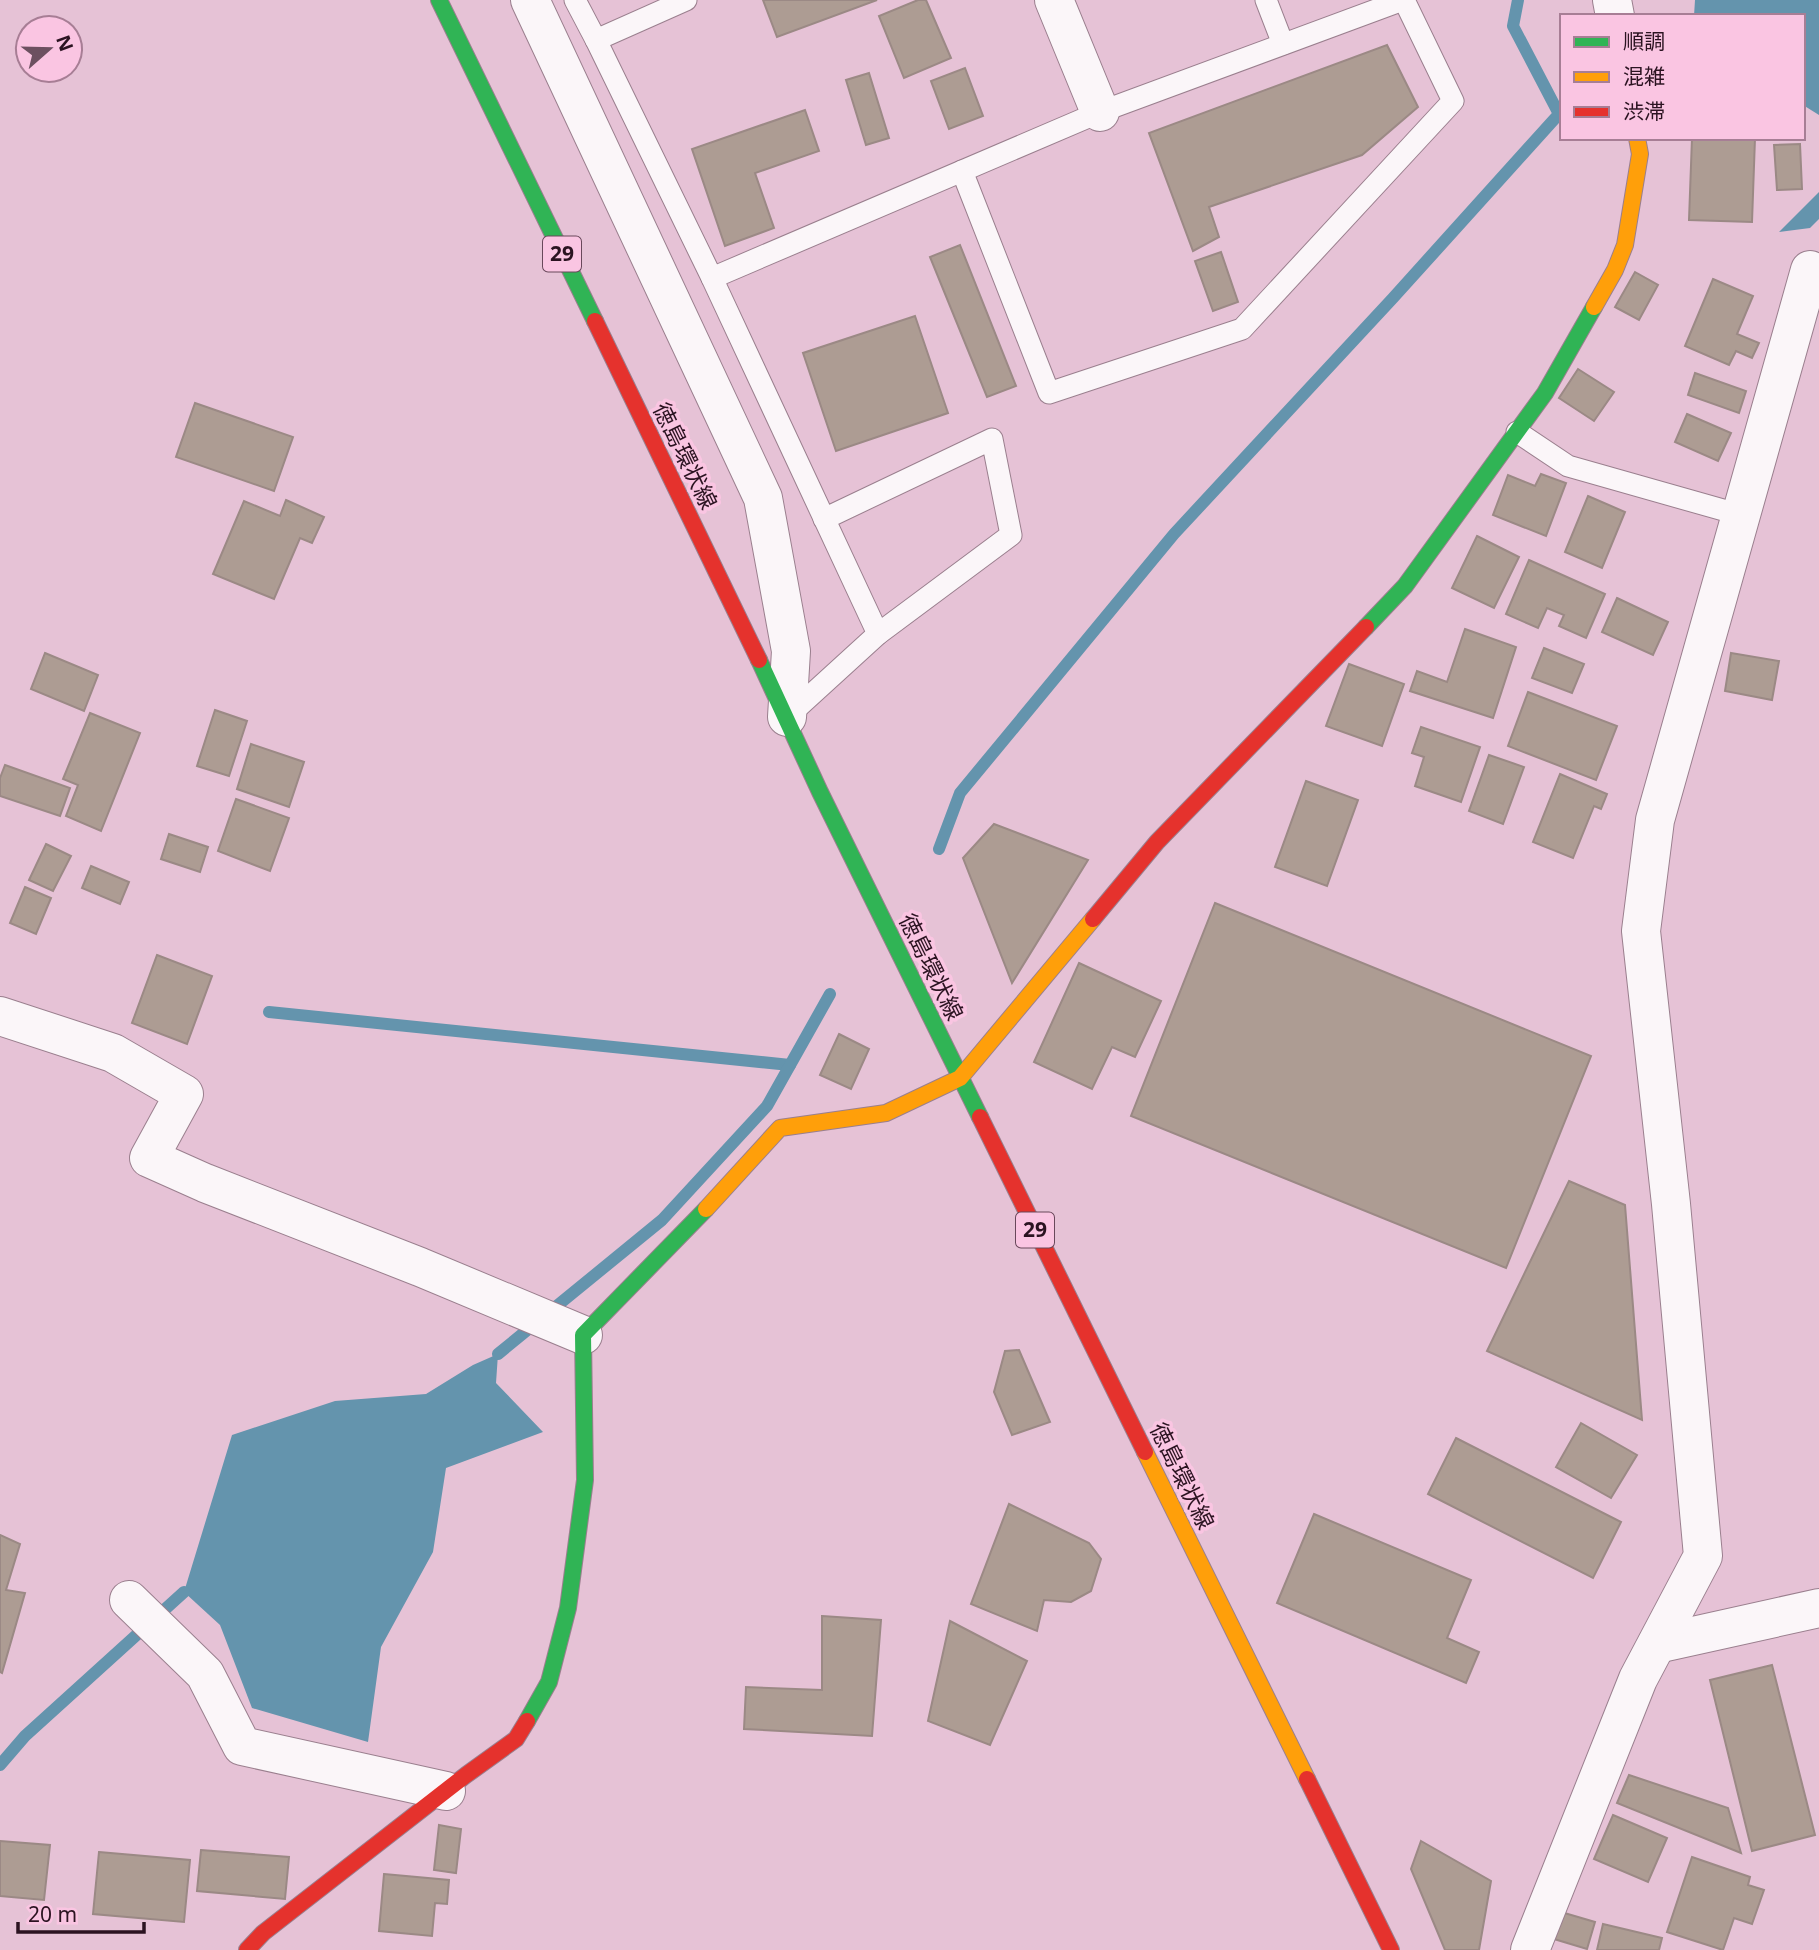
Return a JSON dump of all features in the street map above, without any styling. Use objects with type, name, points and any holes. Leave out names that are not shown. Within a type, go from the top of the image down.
[{"type":"street","name":"徳島環状線","points":[[439,0],[787,717],[820,792],[1391,1950]]},
{"type":"street","points":[[530,0],[764,498],[791,651],[787,717]]},
{"type":"street","points":[[1054,0],[1100,112]]},
{"type":"street","points":[[247,1950],[263,1933],[516,1739],[549,1682],[568,1608],[585,1480],[583,1335],[686,1231],[780,1128],[886,1113],[960,1078],[1157,842],[1405,586],[1545,393],[1615,270],[1626,245],[1640,154],[1637,140]]},
{"type":"street","points":[[1530,1950],[1638,1679],[1703,1556],[1671,1204],[1641,931],[1655,820],[1810,270]]},
{"type":"street","points":[[0,1016],[113,1053],[184,1094],[149,1158],[583,1335]]},
{"type":"street","points":[[129,1600],[205,1674],[242,1746],[446,1791]]},
{"type":"street","points":[[1657,1644],[1819,1608]]},
{"type":"lane","points":[[575,0],[712,278],[878,634]]},
{"type":"lane","points":[[596,40],[686,0]]},
{"type":"lane","points":[[1266,0],[1283,44]]},
{"type":"lane","points":[[712,278],[962,170],[1100,112],[1404,0],[1453,101],[1242,329],[1049,393],[962,170]]},
{"type":"lane","points":[[1517,432],[1567,466],[1741,515]]},
{"type":"lane","points":[[787,717],[878,634],[1012,535],[992,439],[824,519]]},
{"type":"water","points":[[1695,0],[1819,0],[1819,115],[1805,106],[1805,14],[1694,14]]},
{"type":"water","points":[[1819,192],[1819,219],[1810,228],[1779,232]]},
{"type":"water","points":[[498,1354],[496,1383],[543,1432],[446,1468],[433,1552],[381,1647],[368,1742],[252,1708],[220,1625],[184,1592],[232,1435],[335,1401],[426,1394],[473,1365]]},
{"type":"building","points":[[763,0],[877,0],[777,37]]},
{"type":"building","points":[[918,0],[926,0],[951,58],[904,78],[879,16]]},
{"type":"building","points":[[1387,45],[1418,107],[1362,155],[1209,207],[1219,237],[1193,251],[1149,133]]},
{"type":"building","points":[[965,68],[983,116],[949,129],[931,81]]},
{"type":"building","points":[[869,73],[889,138],[866,145],[846,80]]},
{"type":"building","points":[[805,110],[819,151],[755,173],[774,228],[725,246],[692,149]]},
{"type":"building","points":[[1692,140],[1755,140],[1752,222],[1689,220]]},
{"type":"building","points":[[1800,144],[1802,189],[1777,190],[1774,145]]},
{"type":"building","points":[[960,245],[1016,386],[987,397],[930,257]]},
{"type":"building","points":[[1221,252],[1238,302],[1213,311],[1195,261]]},
{"type":"building","points":[[1635,272],[1658,285],[1639,320],[1615,307]]},
{"type":"building","points":[[1713,279],[1753,296],[1737,334],[1759,343],[1752,358],[1736,351],[1729,365],[1685,346]]},
{"type":"building","points":[[915,316],[948,413],[836,451],[803,353]]},
{"type":"building","points":[[1578,369],[1614,392],[1594,421],[1559,398]]},
{"type":"building","points":[[1695,373],[1746,391],[1739,413],[1688,395]]},
{"type":"building","points":[[195,403],[293,437],[274,491],[176,457]]},
{"type":"building","points":[[1687,414],[1731,433],[1718,461],[1675,442]]},
{"type":"building","points":[[1541,474],[1566,483],[1546,536],[1493,515],[1508,475],[1535,486]]},
{"type":"building","points":[[1588,496],[1625,512],[1602,568],[1565,552]]},
{"type":"building","points":[[286,500],[324,517],[312,543],[300,538],[274,599],[213,574],[244,501],[280,516]]},
{"type":"building","points":[[1477,536],[1519,557],[1494,608],[1452,588]]},
{"type":"building","points":[[1529,560],[1605,594],[1586,638],[1559,626],[1564,615],[1547,608],[1538,628],[1506,614]]},
{"type":"building","points":[[1617,598],[1668,622],[1653,655],[1602,632]]},
{"type":"building","points":[[1465,629],[1516,647],[1493,718],[1410,691],[1417,671],[1447,682]]},
{"type":"building","points":[[1544,648],[1584,664],[1572,693],[1532,678]]},
{"type":"building","points":[[45,653],[98,675],[84,711],[31,689]]},
{"type":"building","points":[[1731,653],[1779,661],[1772,700],[1725,691]]},
{"type":"building","points":[[1349,664],[1404,684],[1382,746],[1326,726]]},
{"type":"building","points":[[1528,692],[1617,726],[1596,780],[1508,746]]},
{"type":"building","points":[[215,710],[247,721],[229,776],[197,766]]},
{"type":"building","points":[[90,713],[140,733],[101,831],[66,816],[78,785],[63,779]]},
{"type":"building","points":[[1421,727],[1480,747],[1461,802],[1415,786],[1424,757],[1412,753]]},
{"type":"building","points":[[251,744],[304,762],[289,807],[237,789]]},
{"type":"building","points":[[1489,755],[1524,767],[1503,824],[1469,811]]},
{"type":"building","points":[[5,765],[70,788],[60,816],[0,796],[0,778]]},
{"type":"building","points":[[1560,774],[1607,794],[1601,809],[1594,806],[1573,858],[1533,842]]},
{"type":"building","points":[[1306,781],[1358,800],[1327,886],[1275,867]]},
{"type":"building","points":[[236,799],[289,818],[270,871],[218,851]]},
{"type":"building","points":[[994,824],[1088,860],[1012,983],[963,858]]},
{"type":"building","points":[[169,834],[208,847],[200,872],[161,859]]},
{"type":"building","points":[[46,844],[71,856],[53,891],[29,880]]},
{"type":"building","points":[[91,866],[129,882],[120,904],[82,888]]},
{"type":"building","points":[[25,887],[51,898],[36,934],[10,923]]},
{"type":"building","points":[[1215,903],[1591,1056],[1506,1268],[1131,1116]]},
{"type":"building","points":[[157,955],[212,976],[187,1044],[132,1023]]},
{"type":"building","points":[[1079,963],[1161,1001],[1135,1057],[1112,1047],[1092,1089],[1034,1062]]},
{"type":"building","points":[[839,1034],[869,1049],[851,1089],[820,1075]]},
{"type":"building","points":[[1569,1181],[1625,1205],[1642,1420],[1487,1351]]},
{"type":"building","points":[[1019,1350],[1050,1422],[1012,1435],[994,1392],[1005,1351]]},
{"type":"building","points":[[1581,1423],[1637,1455],[1611,1498],[1556,1467]]},
{"type":"building","points":[[1456,1438],[1621,1522],[1593,1578],[1428,1494]]},
{"type":"building","points":[[1009,1504],[1089,1543],[1101,1559],[1091,1591],[1071,1602],[1044,1600],[1037,1631],[971,1604]]},
{"type":"building","points":[[1314,1514],[1471,1580],[1447,1638],[1479,1652],[1466,1683],[1277,1603]]},
{"type":"building","points":[[0,1535],[20,1544],[6,1590],[25,1593],[2,1673],[0,1672]]},
{"type":"building","points":[[822,1616],[881,1620],[872,1736],[744,1729],[746,1687],[822,1690]]},
{"type":"building","points":[[950,1621],[1027,1661],[990,1745],[928,1721]]},
{"type":"building","points":[[1772,1665],[1815,1835],[1752,1851],[1710,1680]]},
{"type":"building","points":[[1629,1775],[1728,1808],[1741,1853],[1617,1803]]},
{"type":"building","points":[[1613,1815],[1667,1838],[1648,1882],[1594,1859]]},
{"type":"building","points":[[439,1825],[461,1829],[456,1873],[434,1870]]},
{"type":"building","points":[[0,1841],[50,1845],[44,1900],[0,1896]]},
{"type":"building","points":[[1421,1841],[1491,1881],[1479,1950],[1445,1950],[1411,1869]]},
{"type":"building","points":[[201,1850],[289,1857],[285,1899],[197,1891]]},
{"type":"building","points":[[99,1852],[190,1860],[184,1922],[93,1914]]},
{"type":"building","points":[[1692,1857],[1750,1877],[1748,1885],[1764,1890],[1752,1924],[1734,1918],[1723,1950],[1667,1932]]},
{"type":"building","points":[[384,1874],[449,1880],[447,1904],[435,1903],[432,1936],[379,1931]]},
{"type":"building","points":[[1561,1912],[1595,1922],[1587,1949],[1554,1939]]},
{"type":"building","points":[[1603,1924],[1662,1938],[1659,1950],[1597,1950]]},
{"type":"waterway","points":[[939,849],[960,793],[1174,534],[1559,114],[1513,26],[1518,0]]},
{"type":"waterway","points":[[498,1354],[662,1220],[767,1106],[830,994]]},
{"type":"waterway","points":[[269,1012],[790,1065]]},
{"type":"waterway","points":[[0,1765],[25,1736],[184,1592]]},
{"type":"traffic: fast","points":[[439,0],[595,321]]},
{"type":"traffic: fast","points":[[1366,627],[1405,586],[1545,393],[1594,307]]},
{"type":"traffic: fast","points":[[759,660],[820,792],[980,1117]]},
{"type":"traffic: fast","points":[[527,1721],[549,1682],[568,1608],[585,1480],[583,1335],[706,1209]]},
{"type":"traffic: slow","points":[[1594,307],[1615,270],[1625,245],[1640,154],[1637,140]]},
{"type":"traffic: slow","points":[[706,1209],[780,1128],[886,1113],[960,1078],[1093,919]]},
{"type":"traffic: slow","points":[[1145,1452],[1307,1779]]},
{"type":"traffic: jam","points":[[595,321],[759,660]]},
{"type":"traffic: jam","points":[[1093,919],[1157,842],[1366,627]]},
{"type":"traffic: jam","points":[[980,1117],[1145,1452]]},
{"type":"traffic: jam","points":[[247,1950],[263,1933],[516,1739],[527,1721]]},
{"type":"traffic: jam","points":[[1307,1779],[1391,1950]]}]
